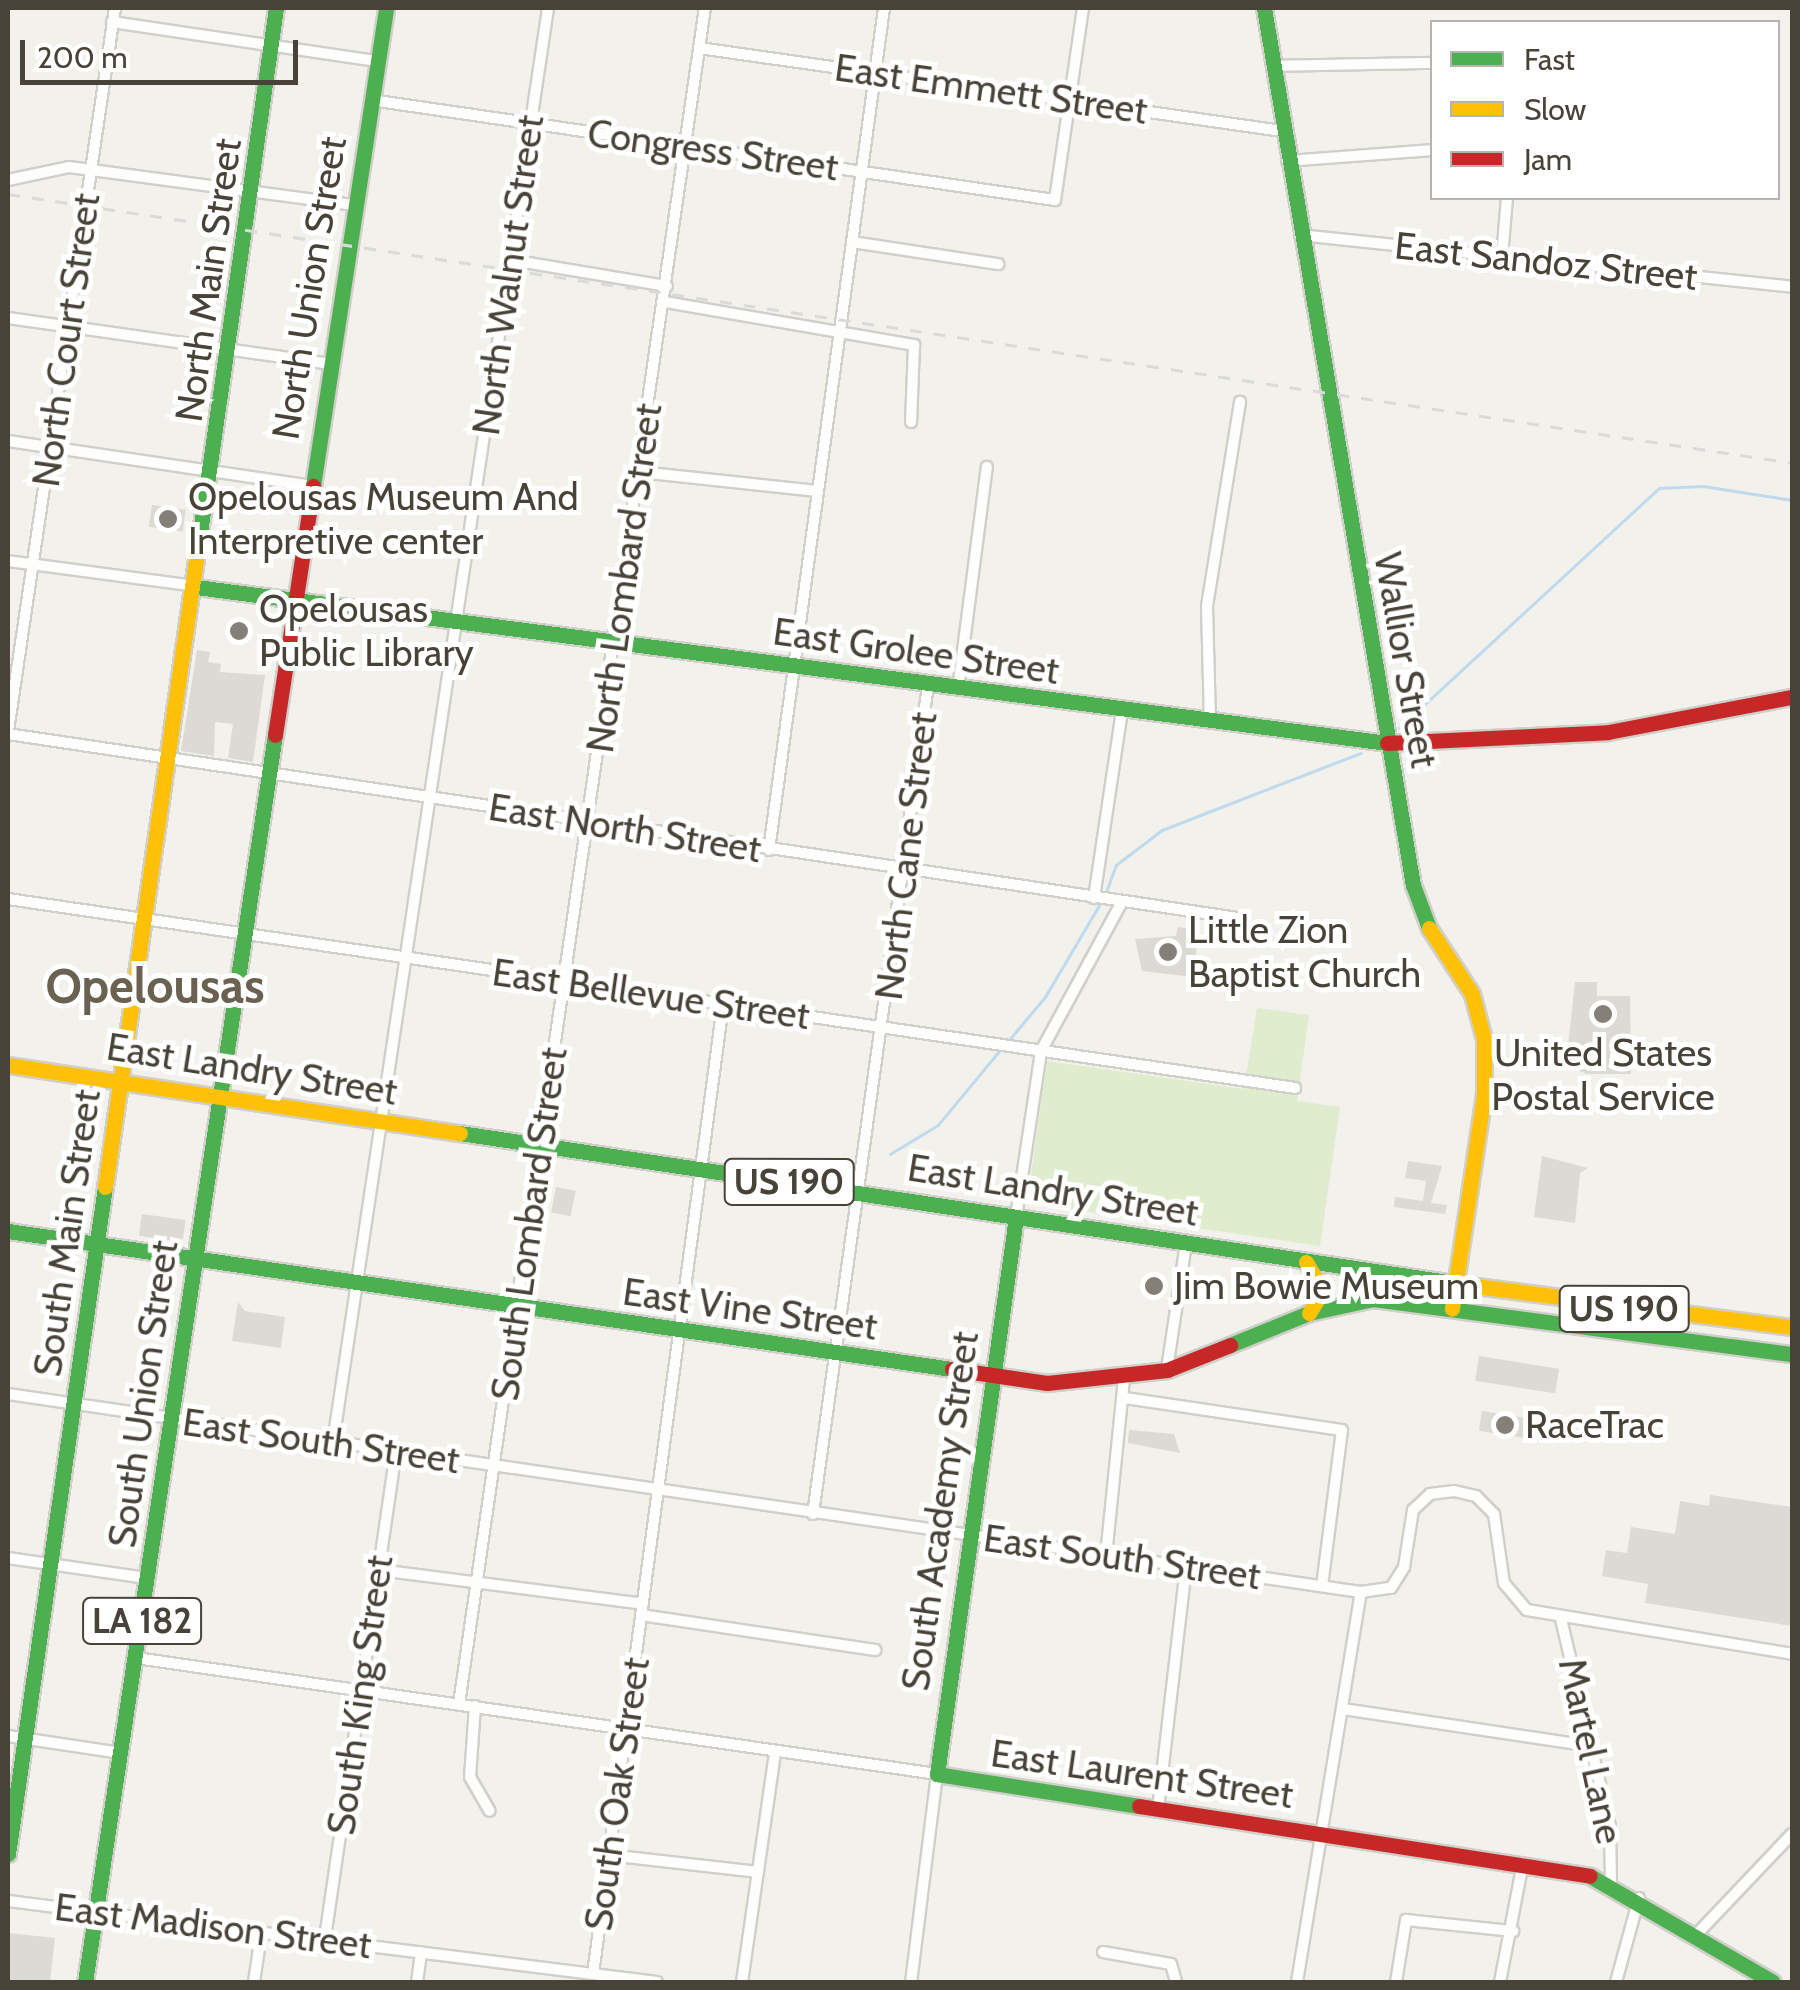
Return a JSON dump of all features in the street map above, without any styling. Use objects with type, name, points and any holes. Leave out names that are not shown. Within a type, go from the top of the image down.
[{"type":"main road","name":"North Main Street","points":[[146,918],[214,471],[274,46],[276,8]]},
{"type":"main road","name":"North Union Street","points":[[243,934],[386,8]]},
{"type":"main road","name":"Wallior Street","points":[[1264,8],[1385,743],[1418,907],[1462,973],[1484,1039],[1484,1094],[1452,1309]]},
{"type":"main road","name":"East Grolee Street","points":[[196,587],[1385,743],[1608,732],[1792,697]]},
{"type":"main road","name":"South Main Street","points":[[8,1854],[146,918]]},
{"type":"main road","name":"South Union Street","points":[[86,1982],[243,934]]},
{"type":"main road","name":"East Landry Street","points":[[8,1065],[1306,1262],[1792,1327]]},
{"type":"main road","name":"South Academy Street","points":[[936,1774],[1016,1216]]},
{"type":"main road","name":"East Vine Street","points":[[8,1231],[993,1377],[1124,1378],[1167,1370],[1309,1312],[1372,1299],[1792,1354]]},
{"type":"main road","points":[[1306,1262],[1323,1290],[1309,1312]]},
{"type":"main road","name":"East Laurent Street","points":[[936,1774],[1523,1863],[1611,1884],[1773,1982]]},
{"type":"street","name":"North Court Street","points":[[8,733],[114,8]]},
{"type":"street","name":"North Walnut Street","points":[[333,1442],[548,8]]},
{"type":"street","name":"North Lombard Street","points":[[565,982],[706,8]]},
{"type":"street","points":[[769,850],[884,8]]},
{"type":"street","points":[[1068,100],[1083,8]]},
{"type":"street","points":[[112,22],[377,61]]},
{"type":"street","name":"East Emmett Street","points":[[700,48],[1282,131]]},
{"type":"street","points":[[1274,66],[1430,63]]},
{"type":"street","name":"Congress Street","points":[[370,100],[1055,200],[1068,100]]},
{"type":"street","points":[[1287,160],[1430,150]]},
{"type":"street","points":[[8,180],[58,168],[254,188],[354,205]]},
{"type":"street","points":[[1502,257],[1507,200]]},
{"type":"street","name":"East Sandoz Street","points":[[1299,234],[1792,287]]},
{"type":"street","points":[[852,242],[998,264]]},
{"type":"street","points":[[511,260],[840,325],[917,348],[911,422]]},
{"type":"street","points":[[8,318],[330,364]]},
{"type":"street","points":[[1210,722],[1207,606],[1240,402]]},
{"type":"street","points":[[8,441],[311,486]]},
{"type":"street","name":"North Cane Street","points":[[958,689],[986,467]]},
{"type":"street","points":[[640,472],[817,492]]},
{"type":"street","name":"East Grolee Street","points":[[8,561],[196,587]]},
{"type":"street","name":"North Cane Street","points":[[813,1514],[884,1028],[928,685]]},
{"type":"street","points":[[1100,899],[1122,711]]},
{"type":"street","name":"East North Street","points":[[8,733],[1244,919]]},
{"type":"street","name":"East Bellevue Street","points":[[8,899],[1295,1088]]},
{"type":"street","name":"South Academy Street","points":[[1016,1216],[1041,1051],[1122,902]]},
{"type":"street","name":"South Lombard Street","points":[[459,1704],[565,982]]},
{"type":"street","name":"South Oak Street","points":[[593,1974],[724,1005]]},
{"type":"street","points":[[1167,1370],[1186,1243]]},
{"type":"street","points":[[1106,1556],[1125,1398],[1124,1378]]},
{"type":"street","name":"East South Street","points":[[8,1394],[1361,1592]]},
{"type":"street","points":[[1125,1398],[1342,1430],[1322,1586]]},
{"type":"street","name":"South King Street","points":[[325,1938],[396,1452]]},
{"type":"street","points":[[1297,1982],[1361,1592],[1379,1593],[1400,1578],[1420,1500],[1442,1490],[1465,1492],[1494,1514],[1509,1593],[1527,1610],[1561,1619],[1792,1654]]},
{"type":"street","points":[[8,1558],[148,1578]]},
{"type":"street","points":[[1158,1809],[1186,1567]]},
{"type":"street","points":[[378,1570],[876,1650]]},
{"type":"street","name":"Martel Lane","points":[[1561,1619],[1615,1861],[1611,1884]]},
{"type":"street","points":[[136,1658],[459,1704]]},
{"type":"street","name":"East Laurent Street","points":[[459,1704],[936,1774]]},
{"type":"street","points":[[475,1706],[470,1777],[490,1811]]},
{"type":"street","points":[[1343,1710],[1591,1746]]},
{"type":"street","points":[[8,1736],[122,1753]]},
{"type":"street","points":[[742,1982],[775,1752]]},
{"type":"street","name":"South Academy Street","points":[[911,1982],[936,1774]]},
{"type":"street","points":[[1697,1934],[1792,1834]]},
{"type":"street","points":[[609,1855],[758,1872]]},
{"type":"street","points":[[1500,1982],[1513,1931],[1523,1863]]},
{"type":"street","points":[[1616,1982],[1639,1898]]},
{"type":"street","name":"East Madison Street","points":[[8,1901],[261,1936],[325,1938],[657,1982]]},
{"type":"street","points":[[1396,1982],[1406,1920],[1513,1931]]},
{"type":"street","points":[[254,1982],[261,1936]]},
{"type":"street","points":[[417,1982],[421,1952]]},
{"type":"street","points":[[1103,1952],[1171,1964],[1176,1982]]},
{"type":"street","name":"South Oak Street","points":[[543,1982],[545,1968]]},
{"type":"green space","points":[[1257,1008],[1309,1015],[1297,1101],[1340,1107],[1320,1246],[1027,1203],[1047,1061],[1244,1089]]},
{"type":"building","name":"Opelousas Museum And Interpretive center","points":[[152,505],[186,510],[183,532],[149,527]]},
{"type":"building","points":[[197,650],[210,652],[208,662],[221,664],[220,672],[265,675],[253,762],[228,758],[233,724],[215,722],[214,756],[181,751]]},
{"type":"building","name":"Little Zion Baptist Church","points":[[1178,927],[1199,930],[1193,977],[1142,971],[1135,939],[1176,936]]},
{"type":"building","name":"United States Postal Service","points":[[1575,982],[1597,982],[1597,996],[1630,996],[1631,1074],[1587,1074],[1566,1065]]},
{"type":"building","points":[[1542,1156],[1588,1168],[1580,1173],[1575,1223],[1534,1217]]},
{"type":"building","points":[[1408,1161],[1442,1166],[1431,1203],[1447,1205],[1445,1214],[1394,1207],[1395,1197],[1423,1201],[1426,1181],[1405,1178]]},
{"type":"building","points":[[556,1187],[576,1191],[571,1216],[551,1213]]},
{"type":"building","points":[[142,1214],[186,1220],[183,1242],[139,1236]]},
{"type":"building","points":[[238,1302],[245,1311],[285,1317],[281,1348],[232,1341]]},
{"type":"building","name":"RaceTrac","points":[[1479,1356],[1559,1369],[1555,1393],[1475,1381]]},
{"type":"building","name":"RaceTrac","points":[[1482,1411],[1532,1419],[1529,1439],[1479,1431]]},
{"type":"building","points":[[1129,1430],[1174,1434],[1180,1453],[1128,1443]]},
{"type":"building","points":[[1710,1495],[1792,1507],[1792,1626],[1645,1603],[1648,1584],[1602,1576],[1606,1550],[1627,1553],[1631,1527],[1675,1534],[1680,1501],[1709,1506]]},
{"type":"building","points":[[8,1933],[55,1938],[50,1982],[8,1982]]},
{"type":"waterway","points":[[1399,728],[1659,488],[1703,486],[1792,500]]},
{"type":"waterway","points":[[1105,895],[1116,865],[1162,830],[1361,753]]},
{"type":"waterway","points":[[1009,1040],[1045,997],[1101,902]]},
{"type":"waterway","points":[[890,1154],[938,1125],[1000,1050]]},
{"type":"railway","points":[[8,194],[1792,463]]},
{"type":"traffic: fast","points":[[199,539],[276,8]]},
{"type":"traffic: fast","points":[[313,486],[386,8]]},
{"type":"traffic: fast","points":[[1264,8],[1413,885],[1429,928]]},
{"type":"traffic: fast","points":[[196,587],[1387,743]]},
{"type":"traffic: fast","points":[[85,1982],[275,735]]},
{"type":"traffic: fast","points":[[460,1133],[1468,1285]]},
{"type":"traffic: fast","points":[[8,1854],[105,1187]]},
{"type":"traffic: fast","points":[[1016,1217],[937,1774],[1139,1806]]},
{"type":"traffic: fast","points":[[8,1231],[952,1369]]},
{"type":"traffic: fast","points":[[1230,1345],[1309,1313],[1373,1299],[1792,1354]]},
{"type":"traffic: fast","points":[[1590,1876],[1773,1982]]},
{"type":"traffic: slow","points":[[105,1187],[199,539]]},
{"type":"traffic: slow","points":[[1429,928],[1472,994],[1484,1039],[1484,1094],[1452,1309]]},
{"type":"traffic: slow","points":[[8,1065],[460,1133]]},
{"type":"traffic: slow","points":[[1306,1262],[1323,1290],[1309,1313]]},
{"type":"traffic: slow","points":[[1468,1285],[1792,1327]]},
{"type":"traffic: jam","points":[[275,735],[313,486]]},
{"type":"traffic: jam","points":[[1387,743],[1608,732],[1792,697]]},
{"type":"traffic: jam","points":[[952,1369],[1047,1383],[1167,1370],[1230,1345]]},
{"type":"traffic: jam","points":[[1139,1806],[1590,1876]]},
{"type":"place","name":"Opelousas Museum And Interpretive center","points":[[168,519]]},
{"type":"place","name":"Opelousas Public Library","points":[[239,631]]},
{"type":"place","name":"Little Zion Baptist Church","points":[[1168,952]]},
{"type":"place","name":"United States Postal Service","points":[[1603,1014]]},
{"type":"place","name":"Jim Bowie Museum","points":[[1154,1286]]},
{"type":"place","name":"RaceTrac","points":[[1505,1425]]},
{"type":"district","name":"Opelousas","points":[[155,987]]}]
